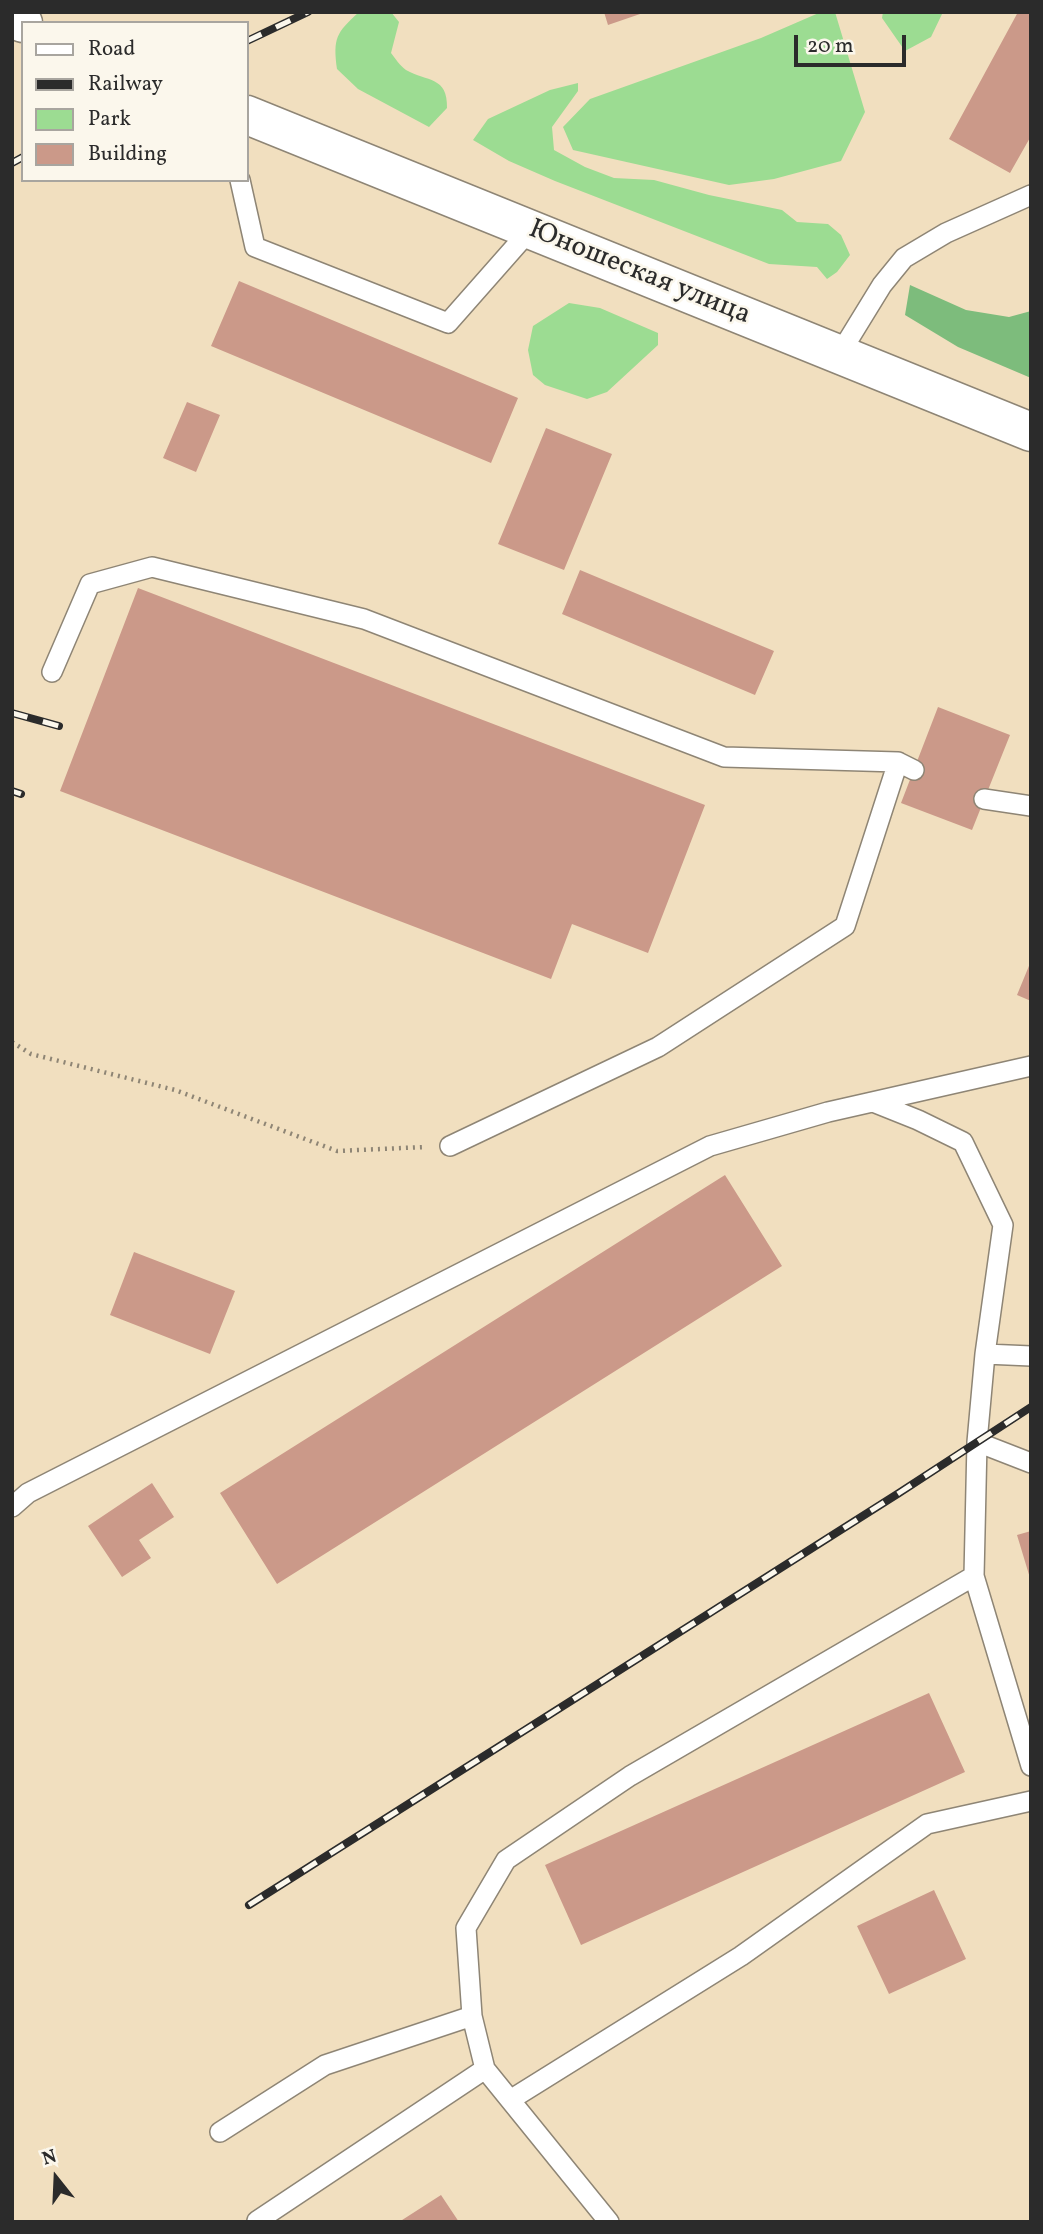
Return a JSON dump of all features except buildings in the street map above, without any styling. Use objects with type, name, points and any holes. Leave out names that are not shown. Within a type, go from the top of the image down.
[{"type":"street","name":"Юношеская улица","points":[[248,114],[1031,432]]},
{"type":"lane","points":[[240,182],[255,247],[448,323],[530,230]]},
{"type":"lane","points":[[839,355],[882,285],[904,258],[946,233],[1031,195]]},
{"type":"lane","points":[[52,672],[90,584],[152,567],[364,619],[724,757],[906,766],[845,926],[658,1047],[450,1146]]},
{"type":"lane","points":[[984,799],[1031,806]]},
{"type":"lane","points":[[12,1507],[28,1493],[710,1146],[828,1112],[1031,1066]]},
{"type":"lane","points":[[873,1102],[963,1142],[1003,1225],[985,1354],[977,1442],[974,1576],[1031,1766]]},
{"type":"lane","points":[[985,1354],[1031,1356]]},
{"type":"lane","points":[[977,1442],[1031,1463]]},
{"type":"lane","points":[[608,2222],[485,2069],[472,2016],[466,1928],[506,1860],[631,1776],[974,1576]]},
{"type":"lane","points":[[510,2100],[741,1956],[927,1824],[1031,1801]]},
{"type":"lane","points":[[220,2132],[325,2065],[472,2016]]},
{"type":"lane","points":[[257,2221],[485,2069]]},
{"type":"path","points":[[12,1042],[31,1054],[176,1090],[337,1152],[450,1146]]},
{"type":"green space","points":[[359,12],[391,12],[399,22],[391,53],[406,70],[435,82],[444,90],[447,108],[429,127],[358,89],[337,69],[338,37],[345,25]]},
{"type":"green space","points":[[821,12],[835,12],[865,112],[841,161],[774,179],[729,185],[573,150],[563,127],[590,99],[761,38]]},
{"type":"green space","points":[[883,12],[943,12],[931,37],[905,51],[882,18]]},
{"type":"green space","points":[[578,83],[578,91],[552,127],[554,150],[585,167],[614,178],[654,180],[782,210],[797,222],[828,224],[841,235],[850,255],[837,272],[827,279],[817,267],[769,264],[555,181],[509,161],[473,140],[488,119],[550,90]]},
{"type":"green space","points":[[910,285],[966,310],[1009,317],[1031,311],[1031,378],[958,347],[905,315]]},
{"type":"green space","points":[[569,303],[600,308],[658,333],[658,345],[607,392],[587,399],[545,385],[533,375],[528,350],[533,326]]},
{"type":"railway","points":[[248,41],[308,12]]},
{"type":"railway","points":[[12,163],[21,158]]},
{"type":"railway","points":[[12,713],[59,726]]},
{"type":"railway","points":[[12,791],[21,794]]},
{"type":"railway","points":[[249,1905],[1031,1407]]}]
